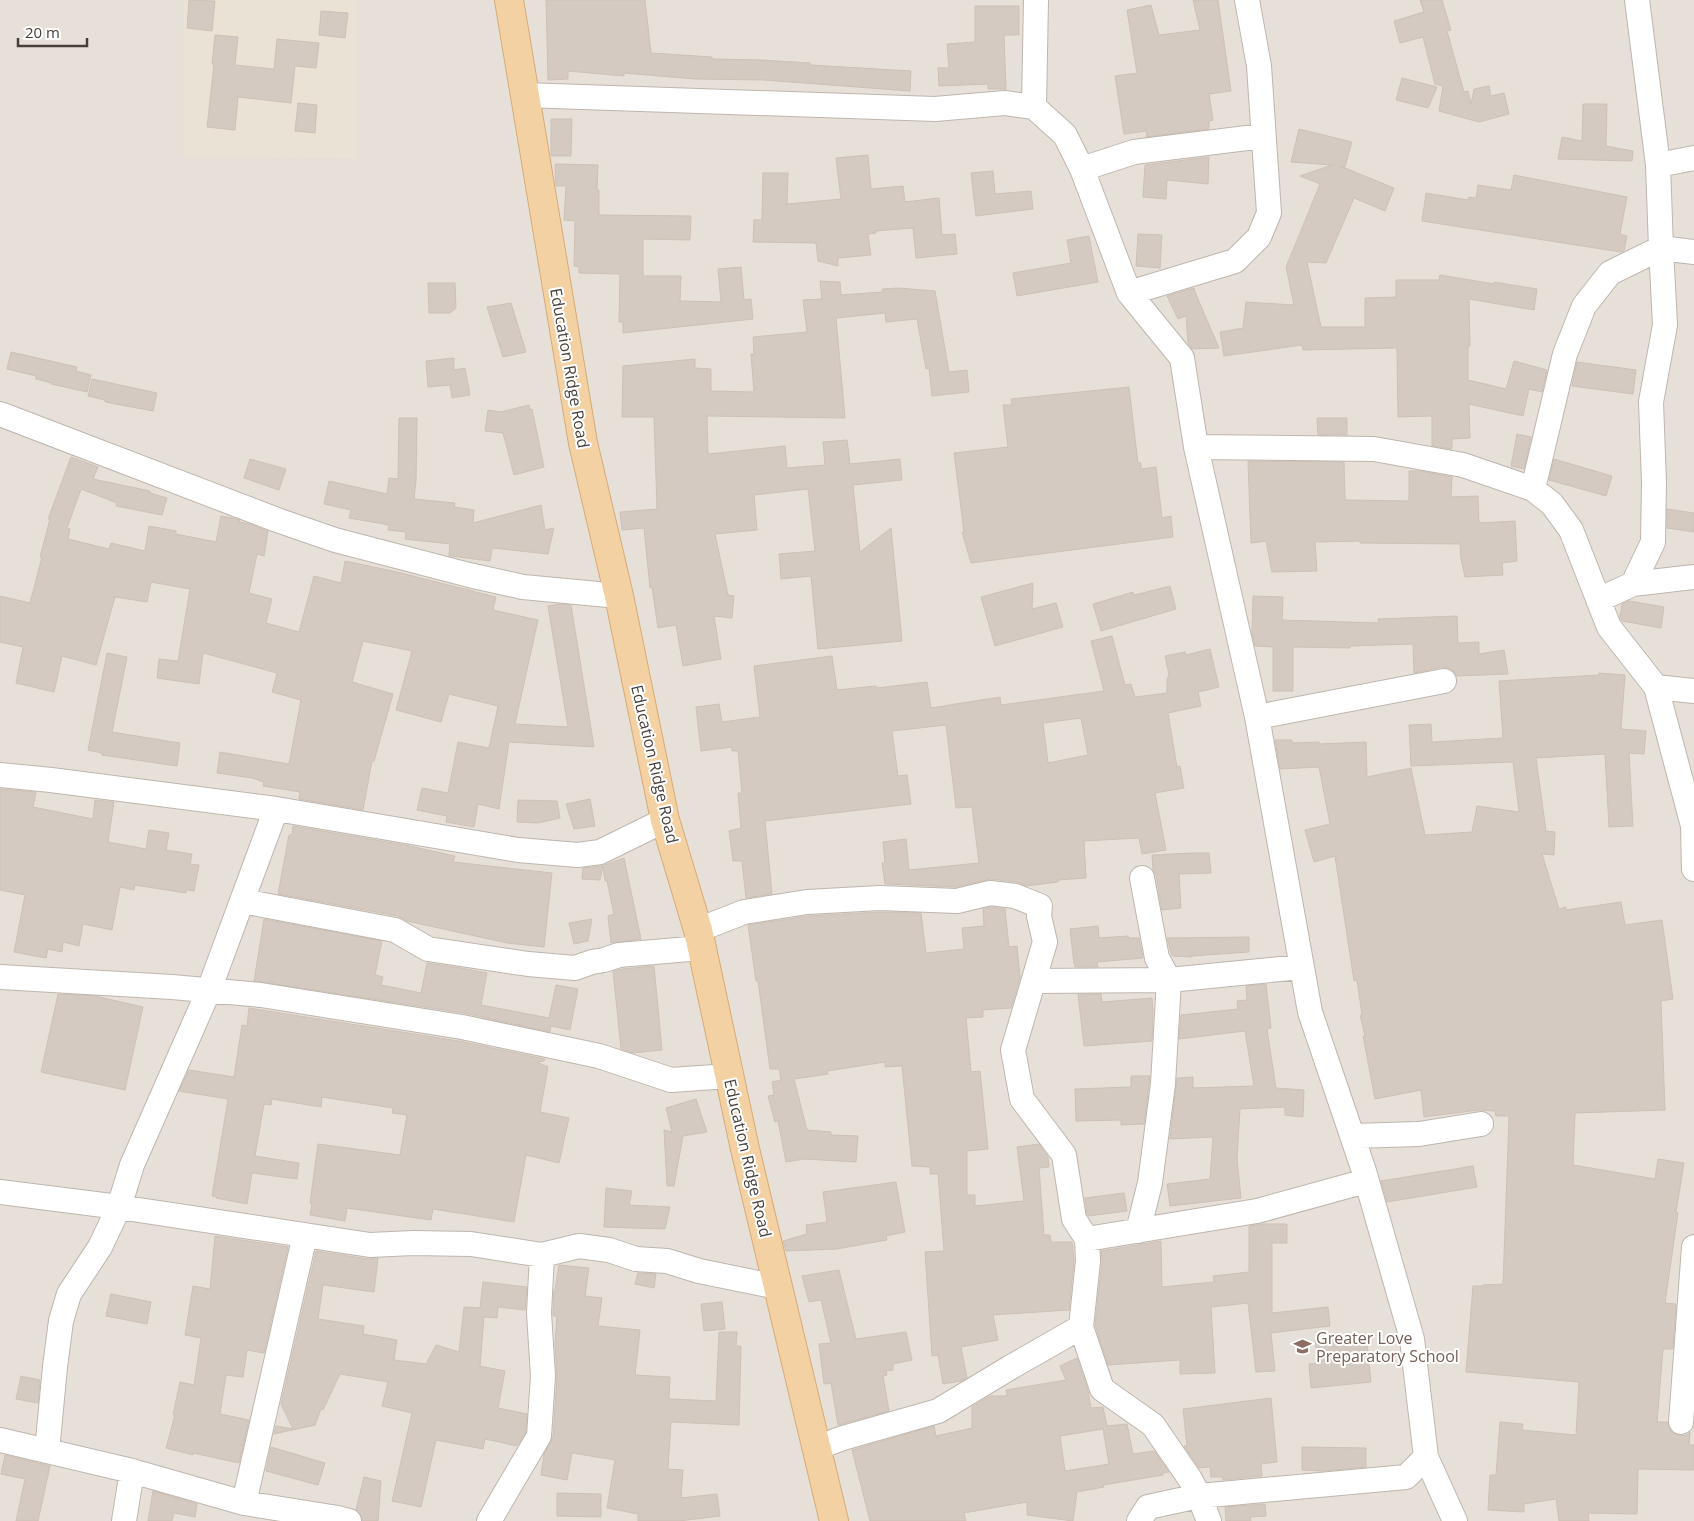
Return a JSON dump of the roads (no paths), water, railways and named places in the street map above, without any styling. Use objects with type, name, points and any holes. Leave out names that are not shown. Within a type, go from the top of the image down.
[{"type":"main road","name":"Education Ridge Road","points":[[509,0],[583,443],[619,596],[665,820],[699,939],[745,1149],[834,1521]]},
{"type":"street","points":[[1034,107],[1036,0]]},
{"type":"street","points":[[1129,293],[1235,261],[1259,237],[1270,213],[1259,66],[1246,0]]},
{"type":"street","points":[[1633,584],[1653,542],[1654,482],[1651,402],[1665,325],[1658,165],[1637,0]]},
{"type":"street","points":[[524,95],[935,109],[1005,103],[1034,107],[1065,135],[1082,169],[1129,293],[1182,358],[1196,447],[1257,717],[1310,1012],[1352,1136],[1412,1339],[1426,1457],[1455,1521]]},
{"type":"street","points":[[1082,169],[1134,152],[1263,136]]},
{"type":"street","points":[[1658,165],[1694,158]]},
{"type":"street","points":[[1532,489],[1565,354],[1584,306],[1610,273],[1661,248],[1694,252]]},
{"type":"street","points":[[0,414],[335,540],[523,587],[619,596]]},
{"type":"street","points":[[1196,447],[1374,449],[1463,465],[1532,489],[1552,504],[1571,530],[1609,627],[1656,687],[1693,826],[1694,869]]},
{"type":"street","points":[[1598,600],[1633,584],[1694,577]]},
{"type":"street","points":[[1257,717],[1444,681]]},
{"type":"street","points":[[1656,687],[1694,691]]},
{"type":"street","points":[[0,775],[276,809],[518,850],[578,856],[600,852],[665,820]]},
{"type":"street","points":[[47,1451],[57,1349],[61,1321],[69,1294],[100,1247],[119,1207],[132,1165],[208,990],[276,809]]},
{"type":"street","points":[[1138,1231],[1150,1183],[1163,1084],[1169,980],[1157,958],[1142,878]]},
{"type":"street","points":[[242,901],[395,930],[428,949],[528,964],[575,968],[619,955],[699,939],[744,912],[806,902],[880,898],[957,901],[990,893],[1015,896],[1040,906],[1039,916],[1045,942],[1013,1050],[1022,1099],[1064,1155],[1074,1219],[1087,1239],[1088,1262],[1081,1328],[1102,1389],[1153,1425],[1190,1479],[1209,1521]]},
{"type":"street","points":[[1034,981],[1169,980],[1301,967]]},
{"type":"street","points":[[0,977],[96,981],[261,995],[462,1027],[599,1056],[671,1080],[729,1076]]},
{"type":"street","points":[[1352,1136],[1419,1134],[1480,1124]]},
{"type":"street","points":[[1087,1239],[1257,1211],[1366,1181]]},
{"type":"street","points":[[0,1192],[119,1207],[370,1245],[413,1243],[471,1244],[542,1255],[579,1246],[609,1250],[636,1259],[667,1261],[699,1271],[778,1287]]},
{"type":"street","points":[[244,1503],[304,1235]]},
{"type":"street","points":[[1681,1422],[1694,1247]]},
{"type":"street","points":[[489,1521],[539,1436],[543,1376],[540,1313],[542,1255]]},
{"type":"street","points":[[816,1448],[938,1411],[1081,1328]]},
{"type":"street","points":[[0,1440],[132,1472],[244,1503],[349,1521]]},
{"type":"street","points":[[1139,1521],[1148,1507],[1199,1496],[1406,1477],[1426,1457]]},
{"type":"street","points":[[124,1521],[132,1472]]},
{"type":"place","name":"Greater Love Preparatory School","points":[[1302,1347]]}]
